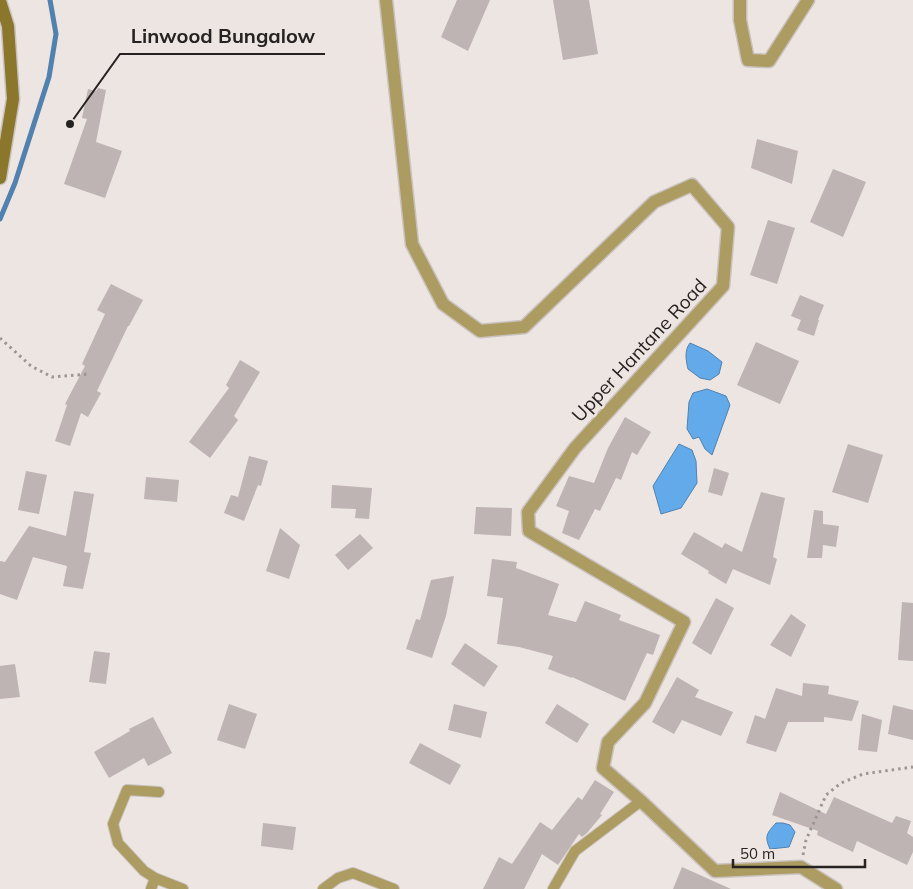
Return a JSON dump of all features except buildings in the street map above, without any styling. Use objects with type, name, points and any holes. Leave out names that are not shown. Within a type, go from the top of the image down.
[{"type":"street","name":"Upper Hantane Road","points":[[386,0],[412,244],[444,304],[480,331],[524,327],[654,202],[692,185],[728,227],[723,286],[575,448],[528,512],[529,530],[684,622],[645,703],[608,742],[603,768],[715,871],[801,868]]},
{"type":"street","points":[[740,0],[740,20],[748,60],[769,61],[808,0]]},
{"type":"street","points":[[0,1],[8,26],[12,99],[0,178]]},
{"type":"street","points":[[801,868],[836,889]]},
{"type":"lane","points":[[159,792],[127,790],[113,824],[118,843],[144,870],[156,878],[183,889]]},
{"type":"lane","points":[[553,889],[575,851],[641,802]]},
{"type":"lane","points":[[323,889],[338,878],[353,873],[394,889]]},
{"type":"lane","points":[[151,889],[156,878]]},
{"type":"path","points":[[0,338],[30,366],[52,377],[90,374]]},
{"type":"path","points":[[801,868],[806,840],[826,795],[842,783],[863,774],[913,766]]},
{"type":"water","points":[[690,343],[708,351],[722,362],[719,374],[710,380],[700,378],[688,369],[686,352]]},
{"type":"water","points":[[707,389],[726,396],[730,405],[712,455],[705,449],[699,437],[693,439],[687,429],[689,402],[693,393]]},
{"type":"water","points":[[679,444],[692,450],[696,461],[697,483],[681,508],[661,514],[653,486]]},
{"type":"water","points":[[776,823],[790,825],[795,832],[789,847],[770,849],[767,835]]},
{"type":"waterway","points":[[0,219],[15,183],[49,77],[56,34],[50,0]]},
{"type":"place","name":"Linwood Bungalow","points":[[70,124]]}]
